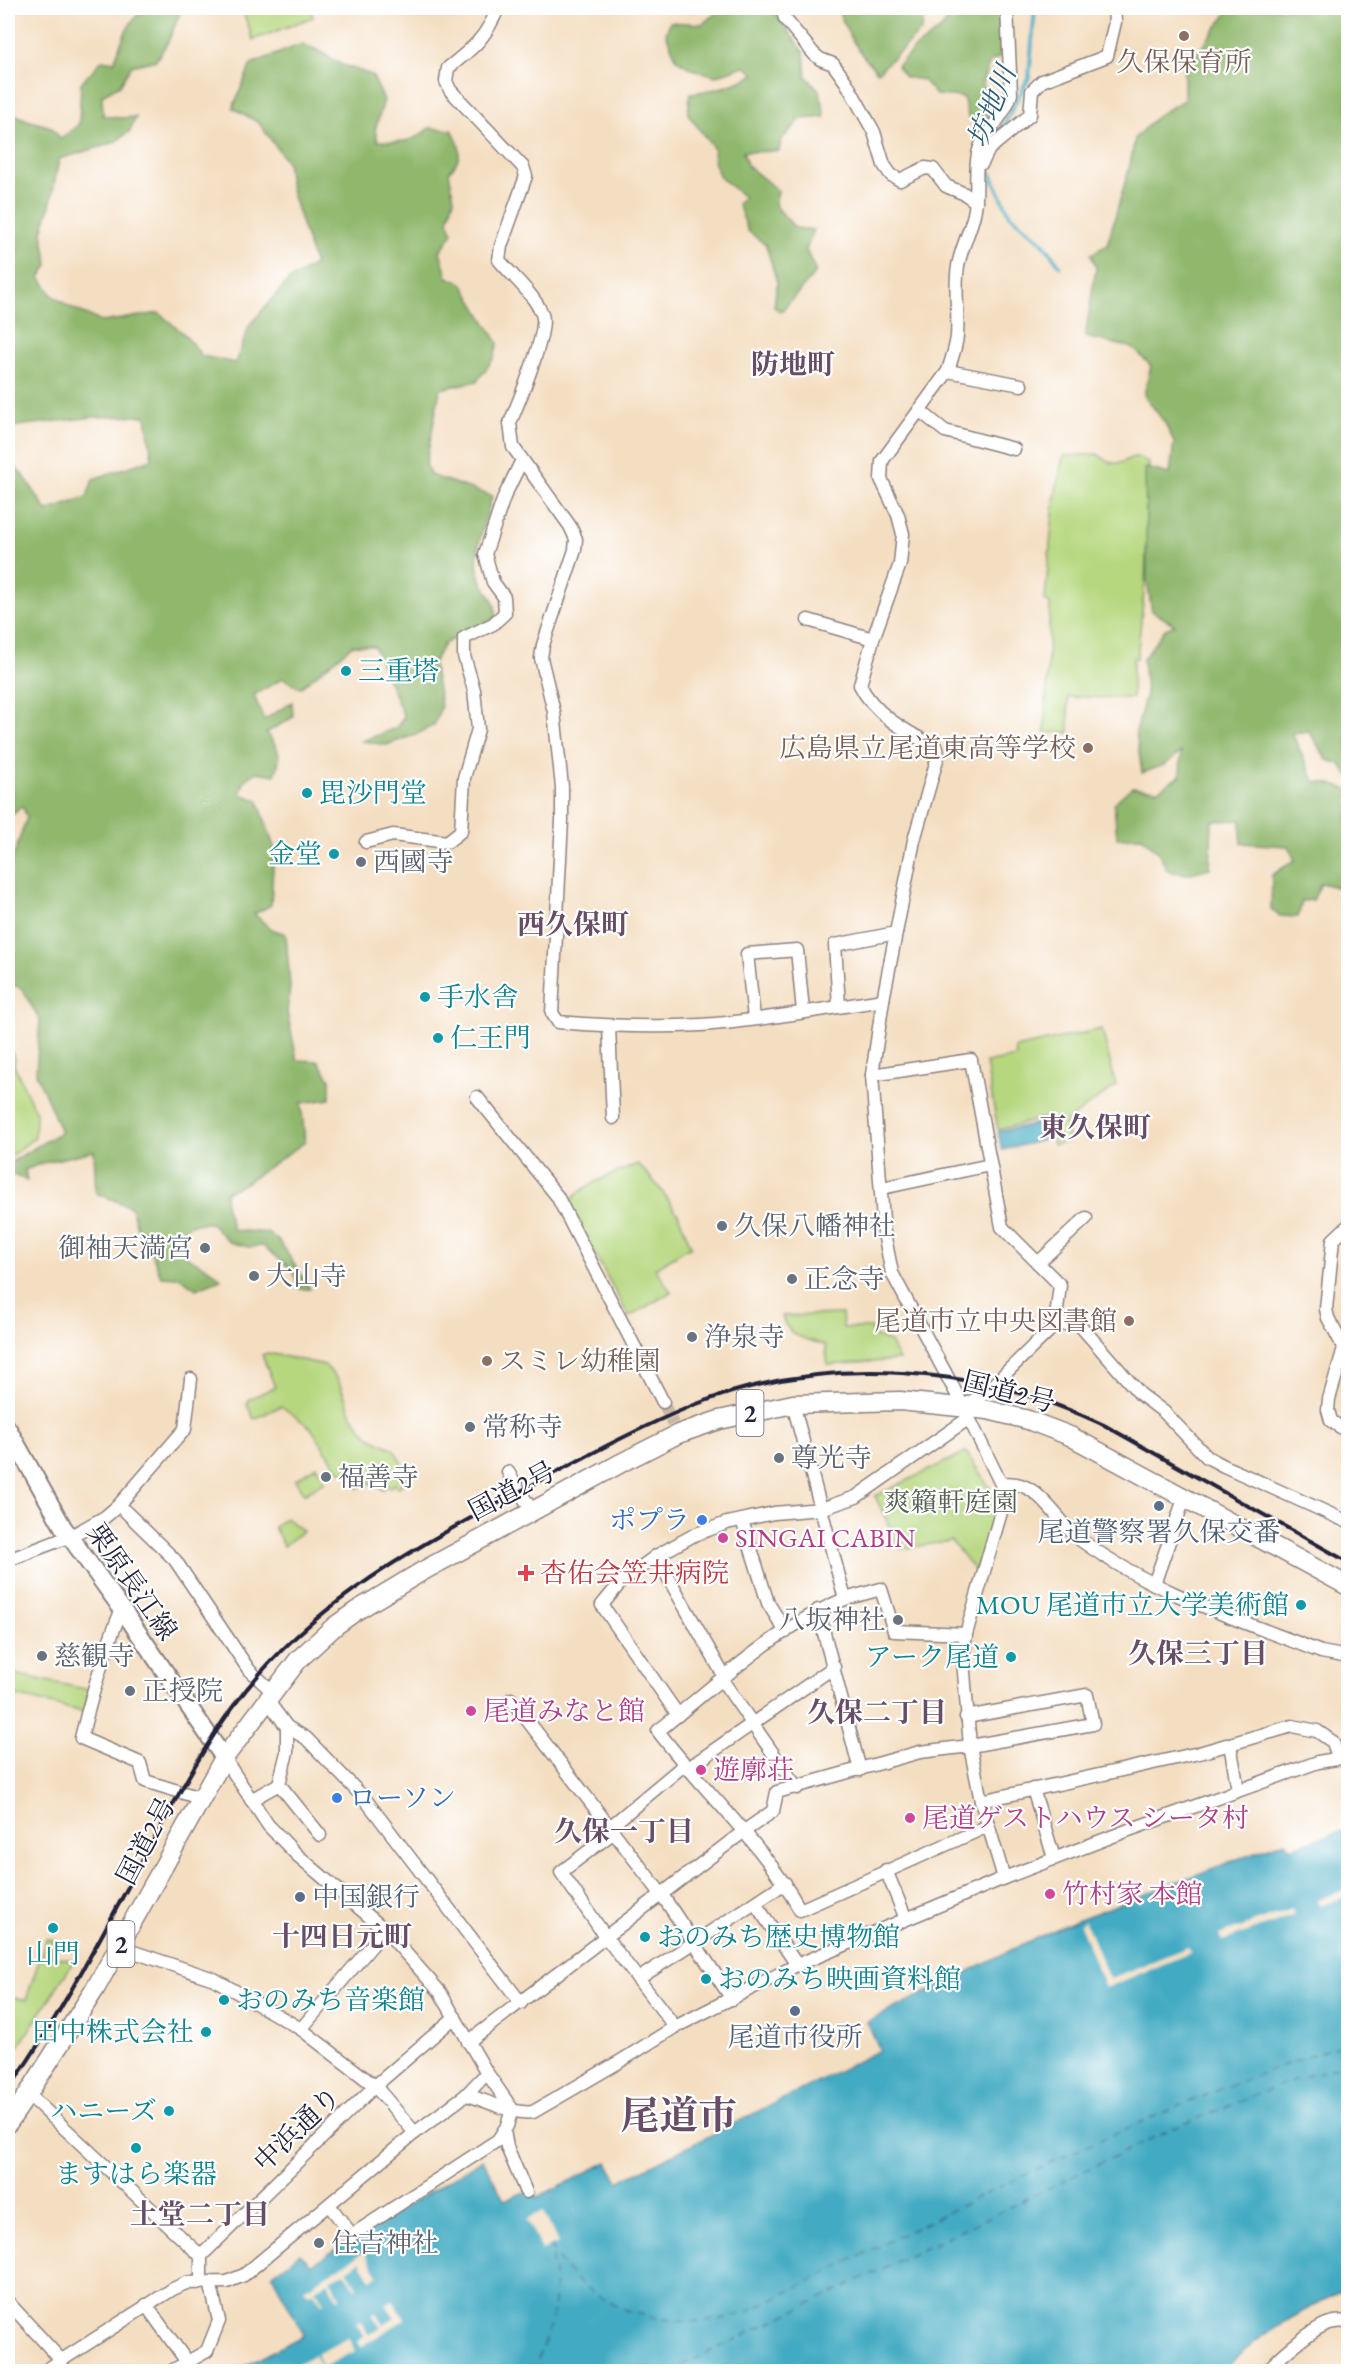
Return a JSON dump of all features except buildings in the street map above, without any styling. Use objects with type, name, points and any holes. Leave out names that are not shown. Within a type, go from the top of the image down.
[{"type":"highway","name":"国道2号","points":[[8,2123],[119,1947],[224,1758],[298,1660],[335,1626],[356,1611],[676,1429],[793,1404],[875,1400],[966,1412],[988,1410],[1028,1420],[1070,1436],[1348,1586]]},
{"type":"main road","name":"栗原長江線","points":[[8,1429],[63,1527],[224,1758]]},
{"type":"street","points":[[498,8],[489,29],[478,44],[448,68],[446,81],[450,90],[519,161],[526,176],[501,246],[499,260],[533,299],[542,314],[543,324],[510,423],[513,447],[570,526],[576,539],[575,550],[543,645],[541,658],[554,712],[562,787],[552,1013],[558,1022],[609,1027],[702,1025],[883,1000]]},
{"type":"street","points":[[782,8],[785,19],[814,54],[833,64],[846,82],[874,132],[884,165],[891,175],[900,180],[925,168],[933,169],[946,186],[965,194],[976,202]]},
{"type":"street","points":[[1004,1878],[981,1801],[970,1746],[963,1660],[966,1634],[1005,1503],[1001,1484],[966,1412],[892,1273],[884,1233],[872,1075],[883,1000],[914,840],[938,756],[937,748],[876,710],[860,685],[873,639],[900,564],[903,534],[898,515],[881,479],[882,461],[948,371],[957,337],[957,268],[976,202],[976,164],[979,149],[1008,106],[1011,94],[1007,8]]},
{"type":"street","points":[[976,164],[982,163],[990,149],[1030,115],[1032,91],[1042,81],[1107,56],[1114,22],[1114,8]]},
{"type":"street","points":[[948,371],[1021,385]]},
{"type":"street","points":[[919,410],[945,431],[1014,449]]},
{"type":"street","points":[[366,842],[393,835],[447,842],[461,831],[464,778],[478,729],[474,690],[464,656],[464,638],[493,624],[505,613],[504,597],[493,582],[485,555],[504,497],[522,460]]},
{"type":"street","points":[[808,620],[873,639]]},
{"type":"street","points":[[839,1006],[834,945],[896,933]]},
{"type":"street","points":[[754,1018],[747,954],[797,950],[803,1011]]},
{"type":"street","points":[[609,1027],[613,1118]]},
{"type":"street","points":[[872,1075],[971,1060],[1002,1227],[1060,1285],[1055,1325]]},
{"type":"street","points":[[477,1097],[557,1196],[663,1402]]},
{"type":"street","points":[[882,1188],[990,1165]]},
{"type":"street","points":[[1038,1263],[1086,1218]]},
{"type":"street","points":[[1348,1226],[1333,1240],[1326,1302],[1328,1318],[1344,1348],[1328,1410],[1330,1421],[1348,1432]]},
{"type":"street","points":[[678,1715],[602,1605],[621,1582],[656,1556],[694,1535],[774,1513],[821,1509],[856,1497],[966,1412],[1055,1325],[1078,1323],[1140,1394],[1164,1412],[1193,1444],[1215,1462],[1348,1522]]},
{"type":"street","points":[[8,1560],[71,1536],[105,1517],[119,1505],[186,1429],[191,1379]]},
{"type":"street","points":[[793,1404],[845,1599]]},
{"type":"street","points":[[508,1472],[532,1511]]},
{"type":"street","points":[[1001,1484],[1019,1483],[1030,1488],[1072,1533],[1110,1561],[1154,1584],[1321,1652],[1348,1657]]},
{"type":"street","points":[[1154,1584],[1184,1499]]},
{"type":"street","points":[[119,1505],[175,1560],[249,1670],[270,1696],[287,1727],[287,1752],[279,1784],[251,1800]]},
{"type":"street","points":[[742,1520],[768,1603],[786,1632]]},
{"type":"street","points":[[656,1556],[723,1678],[797,1788]]},
{"type":"street","points":[[966,1634],[894,1631],[881,1589],[845,1599],[818,1610],[786,1632],[723,1678],[658,1731],[686,1767],[763,1854],[785,1883],[800,1910],[988,1826]]},
{"type":"street","points":[[122,1609],[112,1631],[92,1693],[81,1738],[140,1763],[145,1780],[200,1798]]},
{"type":"street","points":[[818,1610],[860,1770]]},
{"type":"street","points":[[675,2027],[605,1936],[561,1872],[686,1767],[834,1667]]},
{"type":"street","points":[[468,2042],[773,1811],[777,1792],[920,1752],[970,1746],[1093,1724],[1087,1695],[966,1717]]},
{"type":"street","points":[[511,1699],[662,1895],[732,1999]]},
{"type":"street","points":[[466,2095],[526,2113],[533,2112],[612,2067],[675,2027],[797,1965],[1054,1858],[1318,1762],[1343,1758],[1333,1742],[1317,1731],[1292,1726],[1199,1753],[981,1801]]},
{"type":"street","points":[[287,1727],[306,1738],[365,1799],[521,2003]]},
{"type":"street","points":[[1230,1744],[1238,1790]]},
{"type":"street","points":[[224,1758],[268,1825],[297,1855],[385,1930],[440,1992],[487,2073],[512,2109]]},
{"type":"street","points":[[279,1784],[320,1835]]},
{"type":"street","points":[[1033,1789],[1054,1858]]},
{"type":"street","points":[[886,1870],[906,1919]]},
{"type":"street","points":[[638,1979],[785,1883]]},
{"type":"street","points":[[755,1903],[797,1965]]},
{"type":"street","points":[[301,2029],[385,1930]]},
{"type":"street","points":[[119,1947],[214,1979],[301,2029],[375,2086],[415,2133]]},
{"type":"street","name":"中浜通り","points":[[201,2256],[375,2086],[455,2016]]},
{"type":"street","points":[[43,2372],[146,2305],[186,2283],[227,2282],[244,2275],[415,2133],[466,2095],[487,2073]]},
{"type":"street","points":[[28,2094],[201,2256],[206,2282],[219,2321],[207,2351],[170,2372]]},
{"type":"street","points":[[329,2205],[352,2235],[498,2140],[512,2109]]},
{"type":"street","points":[[504,2131],[507,2147],[526,2192]]},
{"type":"street","points":[[8,2302],[61,2360]]},
{"type":"street","points":[[146,2305],[187,2362]]},
{"type":"street","points":[[1267,2372],[1273,2363],[1299,2342],[1328,2323],[1348,2321]]},
{"type":"green space","points":[[147,8],[182,8],[168,42],[156,60],[131,66],[120,85],[102,95],[103,116],[136,117],[129,132],[113,143],[59,159],[50,206],[42,232],[48,265],[40,277],[51,294],[68,306],[102,322],[159,313],[184,334],[202,356],[236,363],[249,326],[289,280],[315,265],[291,190],[287,162],[259,123],[233,108],[251,64],[302,44],[340,64],[372,75],[384,100],[375,130],[378,141],[405,141],[417,137],[429,128],[452,130],[460,152],[457,162],[449,172],[454,199],[448,221],[453,233],[440,251],[447,277],[462,283],[498,343],[494,358],[477,381],[440,389],[426,463],[430,475],[492,496],[480,538],[477,560],[481,580],[495,606],[496,619],[444,644],[433,663],[441,706],[434,725],[386,745],[362,741],[396,728],[404,717],[374,646],[353,645],[300,688],[283,678],[254,695],[264,720],[292,702],[293,717],[266,733],[278,752],[279,762],[275,775],[257,772],[245,780],[240,794],[258,800],[274,847],[271,905],[254,914],[271,929],[286,934],[290,987],[287,1012],[297,1060],[318,1061],[330,1079],[330,1099],[301,1103],[305,1142],[244,1184],[225,1192],[226,1208],[233,1230],[269,1233],[280,1242],[310,1289],[300,1289],[292,1270],[263,1246],[249,1247],[229,1242],[211,1223],[187,1227],[179,1240],[187,1257],[213,1271],[221,1279],[196,1289],[179,1277],[161,1276],[152,1254],[139,1235],[131,1207],[96,1193],[94,1151],[42,1163],[25,1170],[27,1180],[8,1173],[8,1164],[61,1132],[36,1073],[40,1020],[22,989],[8,982],[8,872],[27,817],[22,806],[8,818],[8,461],[24,476],[47,511],[87,497],[93,479],[152,459],[146,416],[94,417],[8,427],[8,257],[16,250],[8,164],[8,111],[27,120],[51,127],[61,139],[79,124],[81,83],[102,60],[114,62],[130,25]]},
{"type":"green space","points":[[242,8],[310,8],[313,17],[253,40]]},
{"type":"green space","points":[[722,8],[763,8],[774,12],[804,52],[806,76],[820,91],[825,117],[801,119],[781,140],[779,151],[743,152],[747,165],[778,191],[775,205],[795,228],[814,230],[806,250],[816,272],[781,312],[774,307],[777,282],[766,245],[748,231],[738,204],[744,197],[720,177],[714,163],[714,149],[688,114],[690,93],[724,87],[755,74],[744,66],[716,76],[692,69],[677,60],[666,34],[670,22],[702,24]]},
{"type":"green space","points":[[837,8],[927,8],[923,16],[922,30],[878,72],[854,42]]},
{"type":"green space","points":[[957,8],[1001,8],[1000,57],[990,62],[982,83],[990,110],[984,127],[968,116],[963,97],[936,95],[923,80],[905,77],[897,66],[914,49],[942,28]]},
{"type":"green space","points":[[1231,8],[1348,8],[1348,775],[1340,764],[1327,760],[1309,731],[1292,733],[1314,781],[1337,785],[1348,790],[1348,890],[1321,883],[1313,900],[1302,901],[1298,917],[1280,916],[1271,909],[1272,875],[1295,860],[1288,846],[1241,843],[1241,820],[1212,821],[1210,868],[1187,874],[1168,871],[1158,852],[1142,837],[1117,838],[1114,803],[1132,787],[1158,790],[1180,776],[1181,752],[1164,765],[1142,773],[1136,732],[1146,694],[1143,659],[1165,629],[1175,625],[1152,611],[1147,581],[1145,468],[1170,474],[1174,442],[1165,423],[1144,395],[1151,366],[1133,348],[1085,337],[1096,268],[1091,254],[1107,245],[1130,165],[1135,138],[1158,115],[1184,100],[1184,71]]},
{"type":"green space","points":[[1097,454],[1114,463],[1137,457],[1149,464],[1145,583],[1137,658],[1133,658],[1132,698],[1068,697],[1069,733],[1045,732],[1050,604],[1045,600],[1054,501],[1063,456]]},
{"type":"green space","points":[[1102,1029],[1116,1086],[1065,1122],[1069,1141],[1053,1145],[1047,1117],[998,1130],[986,1063],[1016,1057],[1015,1048]]},
{"type":"green space","points":[[8,1046],[36,1113],[35,1137],[8,1158]]},
{"type":"green space","points":[[638,1164],[659,1187],[678,1214],[691,1246],[655,1268],[671,1292],[629,1317],[568,1205],[590,1185]]},
{"type":"green space","points":[[842,1314],[843,1328],[871,1328],[874,1336],[890,1342],[899,1360],[828,1365],[825,1345],[793,1333],[788,1329],[782,1316]]},
{"type":"green space","points":[[268,1353],[325,1365],[338,1380],[352,1415],[369,1437],[394,1449],[409,1477],[398,1488],[394,1484],[391,1487],[388,1485],[383,1490],[375,1484],[367,1483],[358,1488],[345,1473],[338,1469],[311,1428],[281,1406],[254,1419],[247,1405],[249,1399],[275,1387],[262,1355]]},
{"type":"green space","name":"爽籟軒庭園","points":[[966,1452],[999,1502],[975,1571],[951,1541],[900,1549],[875,1496]]},
{"type":"green space","points":[[316,1466],[325,1481],[304,1494],[295,1480]]},
{"type":"green space","points":[[286,1518],[302,1531],[284,1546],[274,1527]]},
{"type":"green space","points":[[9,1673],[90,1690],[84,1712],[8,1694]]},
{"type":"green space","points":[[46,1939],[54,1940],[52,1955],[74,1961],[8,2061],[8,1996],[26,2000]]},
{"type":"water","points":[[1040,1123],[1044,1140],[1002,1150],[998,1132]]},
{"type":"water","points":[[1348,1829],[1348,2287],[1267,2334],[1238,2357],[1225,2371],[234,2372],[304,2335],[272,2275],[300,2253],[311,2265],[483,2159],[504,2200],[533,2189],[538,2197],[607,2162],[618,2182],[880,2050],[867,2022],[1025,1943],[1077,1920],[1285,1841],[1290,1848]]},
{"type":"pier","points":[[1348,1889],[1348,1896],[1319,1906],[1317,1900]]},
{"type":"pier","points":[[1292,1909],[1294,1915],[1222,1941],[1219,1935]]},
{"type":"pier","points":[[1085,1921],[1109,1979],[1188,1947],[1190,1953],[1105,1988],[1080,1924]]},
{"type":"pier","points":[[543,2211],[558,2243],[542,2250],[527,2219]]},
{"type":"pier","points":[[364,2252],[378,2275],[371,2279],[360,2261],[347,2270],[357,2287],[355,2288],[344,2272],[330,2280],[340,2296],[338,2298],[327,2282],[315,2289],[324,2303],[322,2304],[313,2291],[308,2294],[304,2289]]},
{"type":"pier","points":[[393,2300],[405,2319],[361,2347],[357,2342],[365,2336],[356,2323],[360,2321],[369,2335],[381,2328],[372,2314],[375,2312],[384,2325],[395,2318],[386,2304]]},
{"type":"pier","points":[[348,2338],[355,2351],[323,2367],[317,2354]]},
{"type":"pier","points":[[314,2355],[321,2368],[314,2371],[284,2371]]},
{"type":"waterway","name":"坊地川","points":[[999,134],[1029,77],[1035,8]]},
{"type":"waterway","name":"坊地川","points":[[989,161],[987,166],[1010,215],[1043,243],[1060,266]]},
{"type":"ferry route","points":[[550,2246],[566,2269],[586,2288],[609,2302],[636,2313],[691,2322],[745,2313],[968,2202],[1118,2132],[1270,2070],[1348,2043]]},
{"type":"ferry route","points":[[668,2372],[1169,2130],[1291,2081],[1348,2063]]},
{"type":"ferry route","points":[[531,2372],[545,2341],[552,2312],[554,2282],[550,2248]]},
{"type":"tunnel","points":[[663,1402],[673,1424]]},
{"type":"railway","points":[[8,2090],[64,2002],[209,1742],[232,1708],[290,1643],[355,1589],[426,1543],[597,1451],[694,1405],[745,1388],[796,1378],[849,1373],[901,1373],[954,1379],[1005,1389],[1055,1405],[1104,1425],[1348,1562]]},
{"type":"place","name":"久保保育所","points":[[1184,36]]},
{"type":"place","name":"三重塔","points":[[346,671]]},
{"type":"place","name":"広島県立尾道東高等学校","points":[[1088,748]]},
{"type":"place","name":"毘沙門堂","points":[[307,793]]},
{"type":"place","name":"金堂","points":[[334,854]]},
{"type":"place","name":"西國寺","points":[[361,862]]},
{"type":"place","name":"手水舎","points":[[425,997]]},
{"type":"place","name":"仁王門","points":[[438,1038]]},
{"type":"place","name":"久保八幡神社","points":[[722,1226]]},
{"type":"place","name":"御袖天満宮","points":[[205,1248]]},
{"type":"place","name":"大山寺","points":[[254,1276]]},
{"type":"place","name":"正念寺","points":[[792,1279]]},
{"type":"place","name":"尾道市立中央図書館","points":[[1129,1321]]},
{"type":"place","name":"浄泉寺","points":[[692,1337]]},
{"type":"place","name":"スミレ幼稚園","points":[[487,1361]]},
{"type":"place","name":"常称寺","points":[[470,1427]]},
{"type":"place","name":"尊光寺","points":[[779,1458]]},
{"type":"place","name":"福善寺","points":[[326,1477]]},
{"type":"place","name":"尾道警察署久保交番","points":[[1159,1506]]},
{"type":"place","name":"ポプラ","points":[[702,1520]]},
{"type":"place","name":"SINGAI CABIN","points":[[723,1538]]},
{"type":"place","name":"杏佑会笠井病院","points":[[526,1573]]},
{"type":"place","name":"MOU 尾道市立大学美術館","points":[[1301,1605]]},
{"type":"place","name":"八坂神社","points":[[898,1620]]},
{"type":"place","name":"慈観寺","points":[[42,1656]]},
{"type":"place","name":"アーク尾道","points":[[1011,1657]]},
{"type":"place","name":"正授院","points":[[130,1691]]},
{"type":"place","name":"尾道みなと館","points":[[471,1711]]},
{"type":"place","name":"遊廓荘","points":[[701,1770]]},
{"type":"place","name":"ローソン","points":[[337,1798]]},
{"type":"place","name":"尾道ゲストハウス シータ村","points":[[910,1818]]},
{"type":"place","name":"竹村家 本館","points":[[1050,1894]]},
{"type":"place","name":"中国銀行","points":[[300,1897]]},
{"type":"place","name":"山門","points":[[53,1928]]},
{"type":"place","name":"おのみち歴史博物館","points":[[645,1937]]},
{"type":"place","name":"おのみち映画資料館","points":[[706,1979]]},
{"type":"place","name":"おのみち音楽館","points":[[224,2000]]},
{"type":"place","name":"尾道市役所","points":[[795,2011]]},
{"type":"place","name":"田中株式会社","points":[[206,2032]]},
{"type":"place","name":"ハニーズ","points":[[169,2111]]},
{"type":"place","name":"ますはら楽器","points":[[136,2148]]},
{"type":"place","name":"住吉神社","points":[[319,2243]]},
{"type":"district","name":"防地町","points":[[793,364]]},
{"type":"district","name":"西久保町","points":[[573,924]]},
{"type":"district","name":"東久保町","points":[[1095,1127]]},
{"type":"district","name":"久保三丁目","points":[[1198,1653]]},
{"type":"district","name":"久保二丁目","points":[[877,1712]]},
{"type":"district","name":"久保一丁目","points":[[624,1831]]},
{"type":"district","name":"十四日元町","points":[[342,1936]]},
{"type":"district","name":"尾道市","points":[[679,2115]]},
{"type":"district","name":"土堂二丁目","points":[[200,2214]]}]
